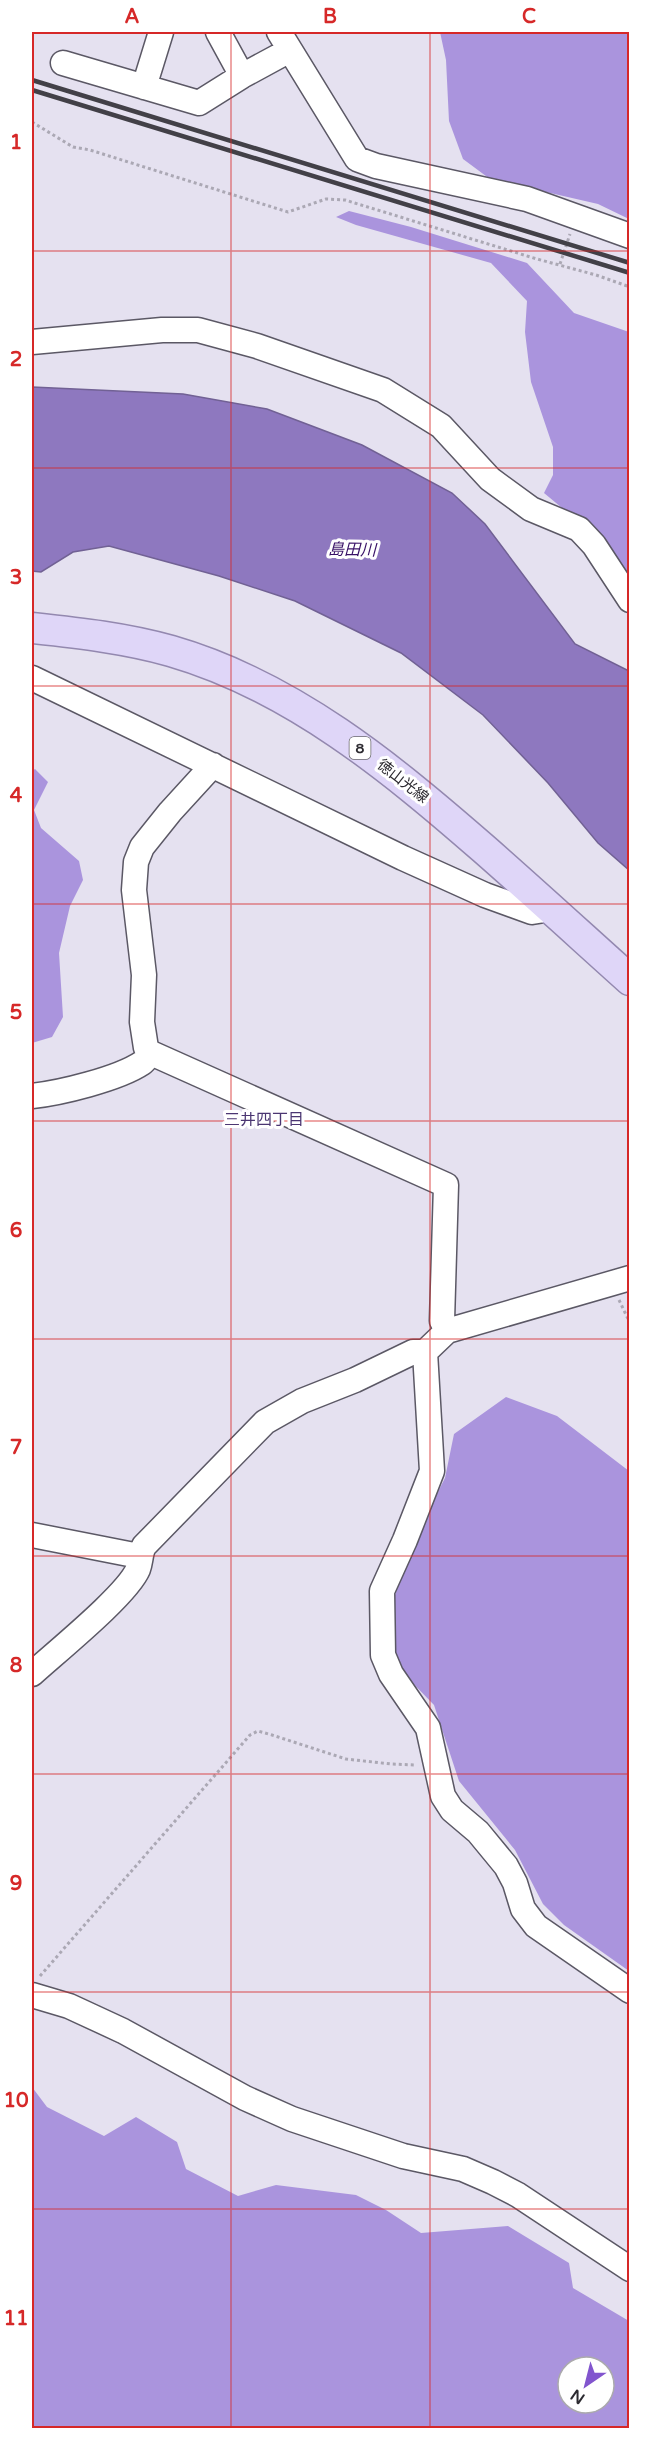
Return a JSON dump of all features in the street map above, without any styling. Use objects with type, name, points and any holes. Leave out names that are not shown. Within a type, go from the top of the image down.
[{"type":"main road","name":"徳山光線","points":[[32,628],[100,636],[171,651],[250,681],[332,728],[414,788],[630,980]]},
{"type":"street","points":[[144,87],[161,32]]},
{"type":"street","points":[[218,32],[242,76]]},
{"type":"street","points":[[63,63],[199,103],[242,76],[284,41],[357,159],[376,166],[528,199],[630,236]]},
{"type":"street","points":[[32,342],[162,330],[198,330],[257,346],[383,390],[441,426],[490,479],[531,509],[579,529],[594,545],[608,571],[630,600]]},
{"type":"street","points":[[32,678],[484,895],[532,912],[552,909]]},
{"type":"street","points":[[213,765],[142,847],[136,862],[134,890],[144,975],[142,1022],[146,1048],[151,1053],[446,1185],[442,1321],[447,1331]]},
{"type":"street","points":[[32,1096],[75,1087],[118,1074],[143,1063],[151,1053]]},
{"type":"street","points":[[32,1674],[121,1593],[139,1568],[139,1556],[144,1546],[265,1422],[302,1401],[355,1380],[413,1352],[425,1352],[447,1331],[630,1278]]},
{"type":"street","points":[[425,1352],[432,1471],[382,1591],[382,1654],[391,1674],[428,1728],[443,1796],[452,1810],[478,1832],[506,1866],[515,1883],[523,1909],[536,1926],[630,1991]]},
{"type":"street","points":[[32,1535],[139,1556]]},
{"type":"street","points":[[33,1995],[69,2006],[123,2031],[245,2098],[292,2120],[403,2156],[463,2169],[493,2182],[518,2195],[630,2269]]},
{"type":"path","points":[[32,122],[73,147],[90,150],[288,212],[326,199],[345,200],[630,287]]},
{"type":"path","points":[[560,264],[575,215]]},
{"type":"path","points":[[33,1995],[44,1970],[250,1735],[258,1731],[346,1759],[391,1764],[424,1765],[435,1762]]},
{"type":"shaded area","points":[[440,32],[629,32],[629,219],[598,204],[490,179],[463,159],[449,121],[446,60]]},
{"type":"shaded area","points":[[349,211],[411,227],[527,263],[574,313],[629,332],[629,584],[602,541],[544,493],[553,475],[553,447],[531,382],[525,332],[527,301],[491,263],[356,225],[336,217]]},
{"type":"shaded area","points":[[35,769],[48,782],[34,810],[41,828],[79,861],[83,880],[70,906],[59,953],[63,1017],[52,1037],[32,1043],[32,771]]},
{"type":"shaded area","points":[[506,1397],[557,1416],[629,1471],[629,1971],[564,1925],[543,1904],[515,1850],[459,1781],[434,1705],[402,1672],[394,1649],[395,1595],[416,1535],[445,1478],[454,1434]]},
{"type":"shaded area","points":[[32,2087],[47,2107],[104,2136],[136,2117],[177,2142],[186,2169],[238,2196],[276,2185],[356,2195],[386,2210],[421,2233],[508,2226],[569,2263],[573,2288],[629,2321],[629,2428],[32,2428]]},
{"type":"water","name":"島田川","points":[[32,387],[183,394],[267,409],[362,445],[452,493],[485,524],[575,644],[629,671],[629,870],[598,843],[548,783],[483,715],[401,653],[295,601],[219,576],[109,546],[73,552],[41,572],[32,571]]},
{"type":"railway","points":[[32,80],[630,263]]},
{"type":"railway","points":[[32,90],[630,273]]},
{"type":"district","name":"三井四丁目","points":[[264,1120]]}]
